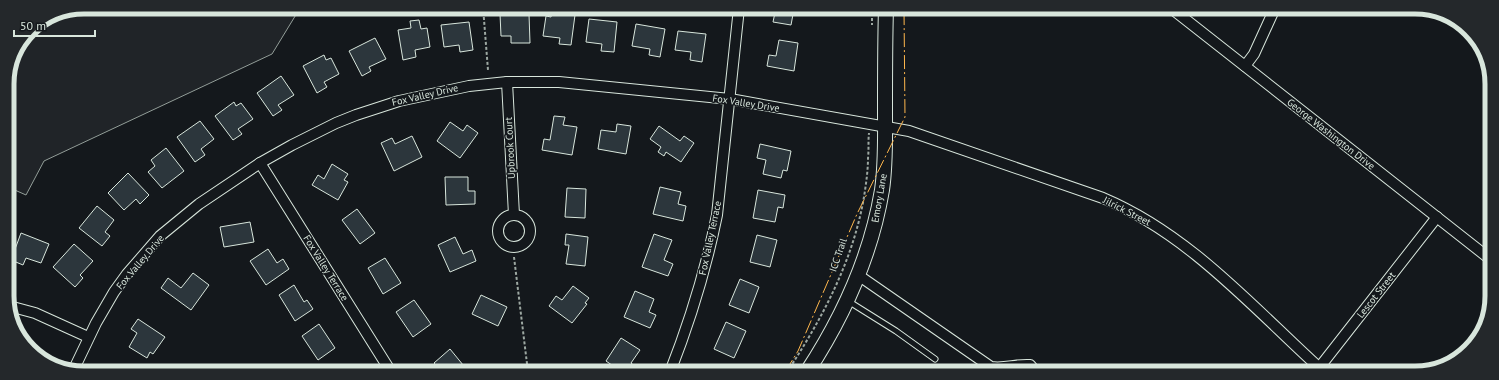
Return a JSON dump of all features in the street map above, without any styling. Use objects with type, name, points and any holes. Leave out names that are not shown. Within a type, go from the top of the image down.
[{"type":"street","name":"Fox Valley Terrace","points":[[672,366],[698,290],[712,241],[721,190],[738,14]]},
{"type":"street","name":"Emory Lane","points":[[811,366],[833,329],[858,275],[870,241],[881,196],[885,158],[886,14]]},
{"type":"street","name":"George Washington Drive","points":[[1179,14],[1485,254]]},
{"type":"street","points":[[1245,66],[1254,54],[1272,14]]},
{"type":"street","name":"Fox Valley Drive","points":[[76,366],[88,337],[114,292],[160,236],[199,204],[260,163],[336,123],[377,107],[443,90],[507,82],[537,81],[580,83],[730,99],[885,128]]},
{"type":"street","name":"Upbrook Court","points":[[507,82],[514,215]]},
{"type":"street","name":"Jilrick Street","points":[[885,128],[925,136],[1103,198],[1135,213],[1166,232],[1193,252],[1315,366]]},
{"type":"street","name":"Fox Valley Terrace","points":[[260,163],[387,366]]},
{"type":"street","name":"Lescot Street","points":[[1324,366],[1437,217]]},
{"type":"street","points":[[858,275],[990,366]]},
{"type":"street","points":[[15,308],[35,312],[88,337]]},
{"type":"street","points":[[1014,366],[1020,364],[1031,366]]},
{"type":"lane","points":[[847,301],[896,331],[935,359]]},
{"type":"path","points":[[483,14],[488,70]]},
{"type":"path","name":"ICC Trail","points":[[791,366],[816,326],[834,289],[848,252],[864,199],[869,132]]},
{"type":"path","points":[[514,257],[527,366]]},
{"type":"shaded area","points":[[84,14],[296,14],[272,54],[44,161],[26,195],[14,190],[14,80],[16,66],[23,49],[38,31],[49,23],[66,16]]},
{"type":"building","points":[[500,14],[529,14],[530,43],[511,43],[511,36],[501,36]]},
{"type":"building","points":[[552,14],[575,15],[571,45],[559,44],[560,38],[543,36],[546,16],[551,17]]},
{"type":"building","points":[[775,14],[793,14],[791,25],[773,22]]},
{"type":"building","points":[[589,19],[617,22],[614,52],[601,51],[602,44],[586,42]]},
{"type":"building","points":[[419,20],[421,29],[427,28],[430,47],[415,50],[416,57],[403,60],[398,30],[411,28],[410,21]]},
{"type":"building","points":[[469,22],[473,50],[460,52],[459,45],[444,47],[441,25]]},
{"type":"building","points":[[636,24],[665,29],[660,57],[649,55],[650,49],[632,46]]},
{"type":"building","points":[[678,31],[706,34],[702,62],[690,60],[691,52],[675,50]]},
{"type":"building","points":[[375,38],[386,59],[369,67],[371,71],[362,76],[349,51]]},
{"type":"building","points":[[779,40],[798,43],[794,71],[767,66],[769,55],[776,56]]},
{"type":"building","points":[[324,55],[326,60],[331,58],[339,74],[324,82],[327,87],[317,93],[303,66]]},
{"type":"building","points":[[281,76],[294,95],[278,105],[282,110],[273,116],[257,93]]},
{"type":"building","points":[[234,102],[236,106],[241,103],[253,119],[238,129],[242,134],[233,140],[215,116]]},
{"type":"building","points":[[554,116],[565,117],[563,125],[577,127],[572,155],[542,150],[544,139],[550,140]]},
{"type":"building","points":[[200,121],[214,139],[201,149],[205,155],[195,162],[177,137]]},
{"type":"building","points":[[450,122],[463,131],[467,125],[478,133],[460,158],[437,141]]},
{"type":"building","points":[[617,124],[631,126],[626,154],[598,149],[601,130],[616,132]]},
{"type":"building","points":[[659,126],[680,141],[684,136],[694,143],[681,162],[666,152],[664,156],[658,152],[661,147],[650,139]]},
{"type":"building","points":[[412,136],[422,157],[394,171],[381,143],[392,138],[395,144]]},
{"type":"building","points":[[760,144],[791,151],[787,171],[783,170],[781,178],[763,174],[766,160],[757,158]]},
{"type":"building","points":[[166,148],[184,171],[162,188],[148,172],[155,166],[151,160]]},
{"type":"building","points":[[332,164],[348,174],[344,180],[348,182],[338,200],[312,185],[318,175],[324,179]]},
{"type":"building","points":[[128,173],[149,195],[140,204],[136,199],[124,210],[108,193]]},
{"type":"building","points":[[445,177],[468,177],[468,191],[475,191],[475,204],[446,205]]},
{"type":"building","points":[[660,187],[681,192],[678,204],[686,206],[683,221],[653,214]]},
{"type":"building","points":[[567,188],[586,189],[585,218],[565,217]]},
{"type":"building","points":[[758,190],[785,195],[783,208],[778,207],[775,222],[753,218]]},
{"type":"building","points":[[97,206],[114,220],[105,232],[110,236],[102,246],[79,228]]},
{"type":"building","points":[[357,209],[375,233],[360,244],[342,220]]},
{"type":"building","points":[[250,222],[254,242],[224,247],[220,227]]},
{"type":"building","points":[[21,233],[49,244],[41,263],[26,258],[23,265],[14,261],[14,252]]},
{"type":"building","points":[[566,234],[588,237],[585,266],[566,264],[569,245],[565,245]]},
{"type":"building","points":[[654,234],[672,240],[664,260],[673,264],[668,276],[642,267]]},
{"type":"building","points":[[757,235],[777,240],[770,267],[750,262]]},
{"type":"building","points":[[455,237],[463,254],[472,250],[476,261],[450,272],[438,245]]},
{"type":"building","points":[[74,244],[93,261],[80,275],[83,278],[75,287],[53,267]]},
{"type":"building","points":[[268,249],[277,263],[283,259],[289,269],[266,285],[250,261]]},
{"type":"building","points":[[385,258],[401,283],[383,294],[368,268]]},
{"type":"building","points":[[193,273],[209,285],[191,310],[161,288],[168,278],[181,288]]},
{"type":"building","points":[[740,279],[759,287],[749,313],[729,305]]},
{"type":"building","points":[[294,285],[304,302],[307,300],[313,309],[295,321],[279,295]]},
{"type":"building","points":[[573,286],[589,298],[585,303],[587,304],[572,323],[549,306],[556,296],[562,300]]},
{"type":"building","points":[[635,291],[654,299],[649,312],[656,315],[650,328],[624,317]]},
{"type":"building","points":[[481,295],[507,307],[498,326],[472,314]]},
{"type":"building","points":[[414,300],[431,324],[413,337],[396,312]]},
{"type":"building","points":[[138,319],[165,337],[153,354],[150,352],[147,358],[129,347],[137,333],[131,329]]},
{"type":"building","points":[[726,322],[746,331],[734,358],[714,349]]},
{"type":"building","points":[[319,324],[335,348],[318,360],[302,336]]},
{"type":"building","points":[[621,338],[640,350],[631,363],[635,366],[613,366],[606,361]]},
{"type":"building","points":[[450,349],[464,366],[436,366],[434,363]]},
{"type":"power","points":[[789,366],[798,351],[857,214],[905,117],[904,14]]}]
